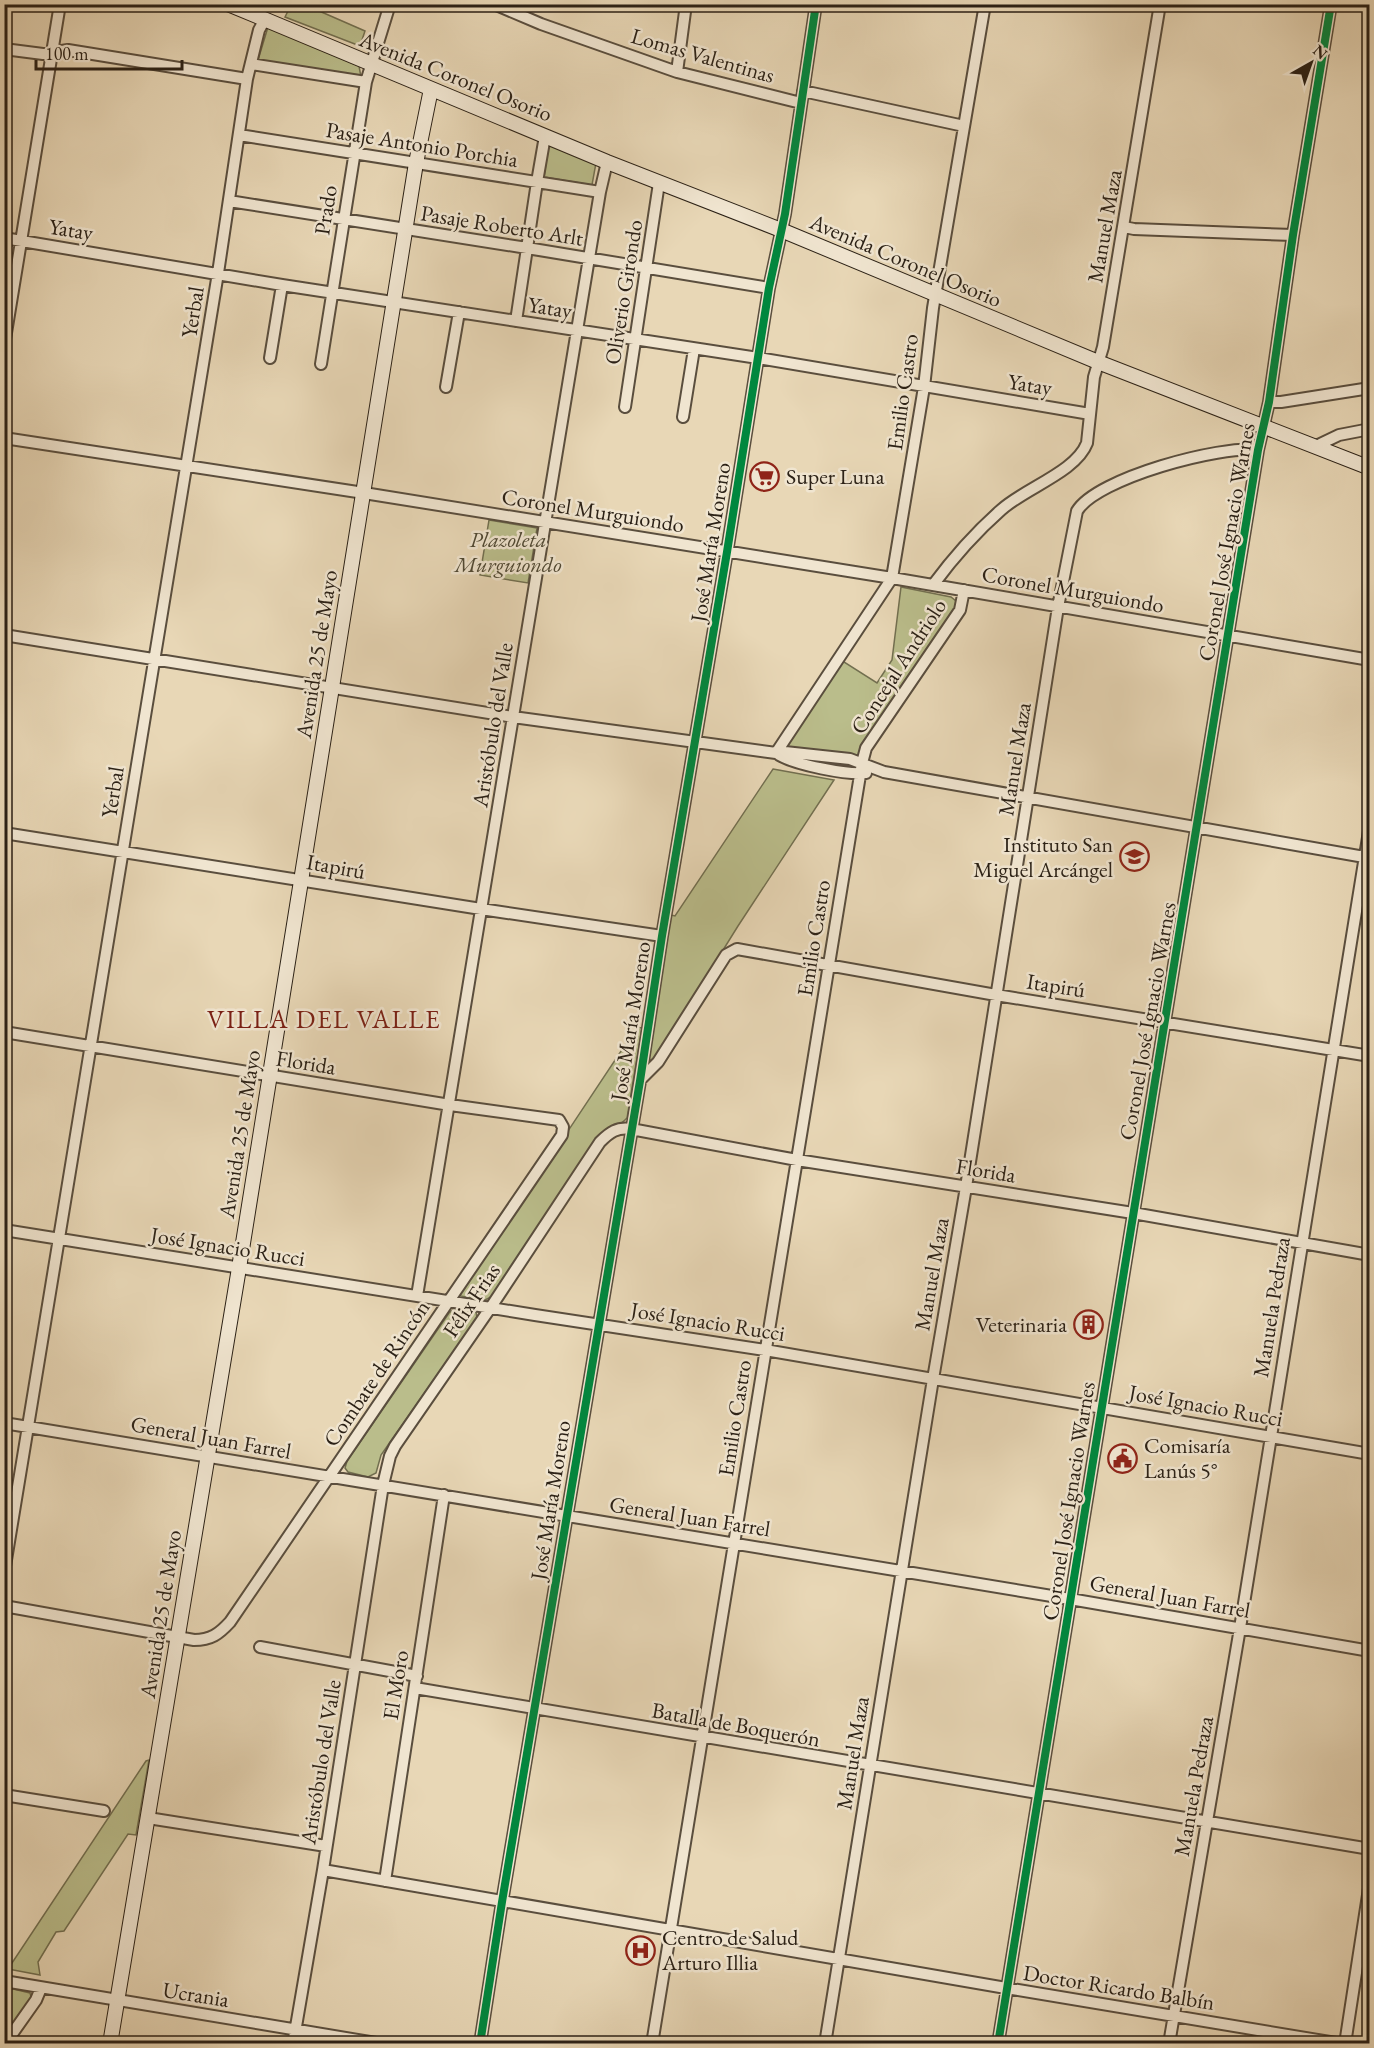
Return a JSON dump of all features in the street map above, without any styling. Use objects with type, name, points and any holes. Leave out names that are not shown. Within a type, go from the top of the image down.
[{"type":"main road","name":"Avenida Coronel Osorio","points":[[228,4],[659,183],[782,230],[1098,362],[1370,468]]},
{"type":"main road","name":"Avenida 25 de Mayo","points":[[110,2043],[239,1268],[394,301],[431,89]]},
{"type":"street","points":[[4,345],[60,4]]},
{"type":"street","name":"Prado","points":[[321,364],[366,82],[390,4]]},
{"type":"street","name":"Lomas Valentinas","points":[[494,4],[541,24],[677,72],[801,103]]},
{"type":"street","points":[[677,72],[686,4]]},
{"type":"street","name":"José María Moreno","points":[[480,2043],[769,288],[782,230],[816,4]]},
{"type":"street","name":"Emilio Castro","points":[[776,753],[892,578],[924,387],[936,295],[985,4]]},
{"type":"street","name":"Manuel Maza","points":[[933,585],[964,546],[1002,509],[1073,463],[1084,452],[1094,377],[1103,346],[1160,4]]},
{"type":"street","name":"Coronel José Ignacio Warnes","points":[[998,2043],[1258,450],[1269,402],[1293,235],[1331,4]]},
{"type":"street","name":"Yerbal","points":[[4,1572],[218,273],[247,79],[259,30],[265,20]]},
{"type":"street","points":[[4,49],[36,54],[68,50],[247,79]]},
{"type":"street","points":[[251,64],[366,82]]},
{"type":"street","name":"Lomas Valentinas","points":[[803,91],[964,126]]},
{"type":"street","name":"Pasaje Antonio Porchia","points":[[239,135],[600,192]]},
{"type":"street","points":[[516,321],[545,136]]},
{"type":"street","name":"Aristóbulo del Valle","points":[[417,1296],[600,192],[608,162]]},
{"type":"street","name":"Oliverio Girondo","points":[[625,407],[659,183]]},
{"type":"street","name":"Pasaje Roberto Arlt","points":[[229,201],[769,288]]},
{"type":"street","points":[[1124,227],[1293,235]]},
{"type":"street","name":"Yatay","points":[[4,238],[282,285],[758,358],[1090,414]]},
{"type":"street","points":[[270,358],[282,285]]},
{"type":"street","points":[[446,387],[459,312]]},
{"type":"street","points":[[683,417],[694,349]]},
{"type":"street","points":[[1269,402],[1370,388]]},
{"type":"street","points":[[1316,446],[1339,435],[1370,429]]},
{"type":"street","name":"Coronel Murguiondo","points":[[4,438],[892,578],[1370,660]]},
{"type":"street","name":"Manuel Maza","points":[[825,2043],[966,1187],[1058,607],[1077,511],[1086,499],[1149,469],[1209,454],[1246,449],[1258,450]]},
{"type":"street","name":"Concejal Andriolo","points":[[861,768],[866,748],[960,610],[964,590]]},
{"type":"street","points":[[4,635],[513,717],[776,753],[804,764],[861,768],[1367,858]]},
{"type":"street","name":"Emilio Castro","points":[[652,2043],[861,768]]},
{"type":"street","name":"Manuela Pedraza","points":[[1168,2043],[1207,1822],[1333,1050],[1367,858],[1370,825]]},
{"type":"street","name":"Itapirú","points":[[4,833],[662,936]]},
{"type":"street","name":"Itapirú","points":[[640,1080],[658,1062],[726,955],[737,949],[996,995],[1370,1056]]},
{"type":"street","name":"Florida","points":[[4,1032],[450,1105],[559,1120],[563,1127]]},
{"type":"street","name":"Combate de Rincón","points":[[177,1636],[205,1640],[214,1637],[230,1622],[562,1135],[563,1127]]},
{"type":"street","name":"Félix Frias","points":[[383,1485],[390,1456],[395,1446],[491,1307],[600,1142],[616,1129],[631,1129]]},
{"type":"street","name":"Florida","points":[[631,1129],[797,1160],[1370,1255]]},
{"type":"street","name":"José Ignacio Rucci","points":[[4,1230],[765,1350],[1102,1406],[1370,1454]]},
{"type":"street","name":"General Juan Farrel","points":[[4,1423],[1070,1599],[1370,1651]]},
{"type":"street","name":"Aristóbulo del Valle","points":[[293,2043],[323,1870],[383,1485]]},
{"type":"street","name":"El Moro","points":[[385,1881],[444,1495]]},
{"type":"street","points":[[4,1606],[177,1636]]},
{"type":"street","points":[[260,1647],[417,1676]]},
{"type":"street","name":"Batalla de Boquerón","points":[[415,1688],[1370,1849]]},
{"type":"street","points":[[4,1795],[104,1811]]},
{"type":"street","points":[[148,1818],[326,1846]]},
{"type":"street","name":"Doctor Ricardo Balbín","points":[[323,1870],[1006,1988],[1343,2043]]},
{"type":"street","points":[[1343,2043],[1370,1882]]},
{"type":"street","name":"Ucrania","points":[[4,1981],[382,2043]]},
{"type":"street","points":[[5,2043],[36,2000],[41,1988]]},
{"type":"green space","points":[[310,7],[365,31],[360,46],[285,17],[289,9]]},
{"type":"green space","points":[[268,27],[359,66],[361,77],[258,60]]},
{"type":"green space","points":[[549,143],[596,163],[592,185],[544,177]]},
{"type":"green space","name":"Plazoleta Murguiondo","points":[[489,520],[537,528],[528,583],[480,575]]},
{"type":"green space","points":[[901,587],[951,597],[956,601],[955,612],[857,757],[782,747],[841,660],[877,683],[892,660]]},
{"type":"green space","points":[[773,769],[834,780],[738,926],[654,1061],[647,1060],[671,915],[675,916]]},
{"type":"green space","points":[[637,1027],[642,1028],[627,1118],[598,1140],[491,1297],[485,1300],[460,1296],[461,1292]]},
{"type":"green space","points":[[454,1309],[476,1312],[477,1318],[381,1455],[376,1473],[368,1477],[348,1472],[345,1468],[347,1461]]},
{"type":"green space","points":[[149,1760],[136,1835],[128,1834],[64,1931],[56,1932],[38,1962],[40,1975],[8,1969],[146,1761]]},
{"type":"green space","points":[[5,1987],[30,1993],[32,2000],[5,2040]]},
{"type":"cycle path","points":[[480,2044],[769,288],[785,214],[816,4]]},
{"type":"cycle path","points":[[998,2044],[1258,450],[1269,402],[1293,235],[1331,4]]},
{"type":"place","name":"Super Luna","points":[[765,476]]},
{"type":"place","name":"Instituto San Miguel Arcángel","points":[[1134,857]]},
{"type":"place","name":"Veterinaria","points":[[1088,1324]]},
{"type":"place","name":"Comisaría Lanús 5°","points":[[1123,1458]]},
{"type":"place","name":"Centro de Salud Arturo Illia","points":[[641,1950]]},
{"type":"district","name":"VILLA DEL VALLE","points":[[324,1019]]}]
